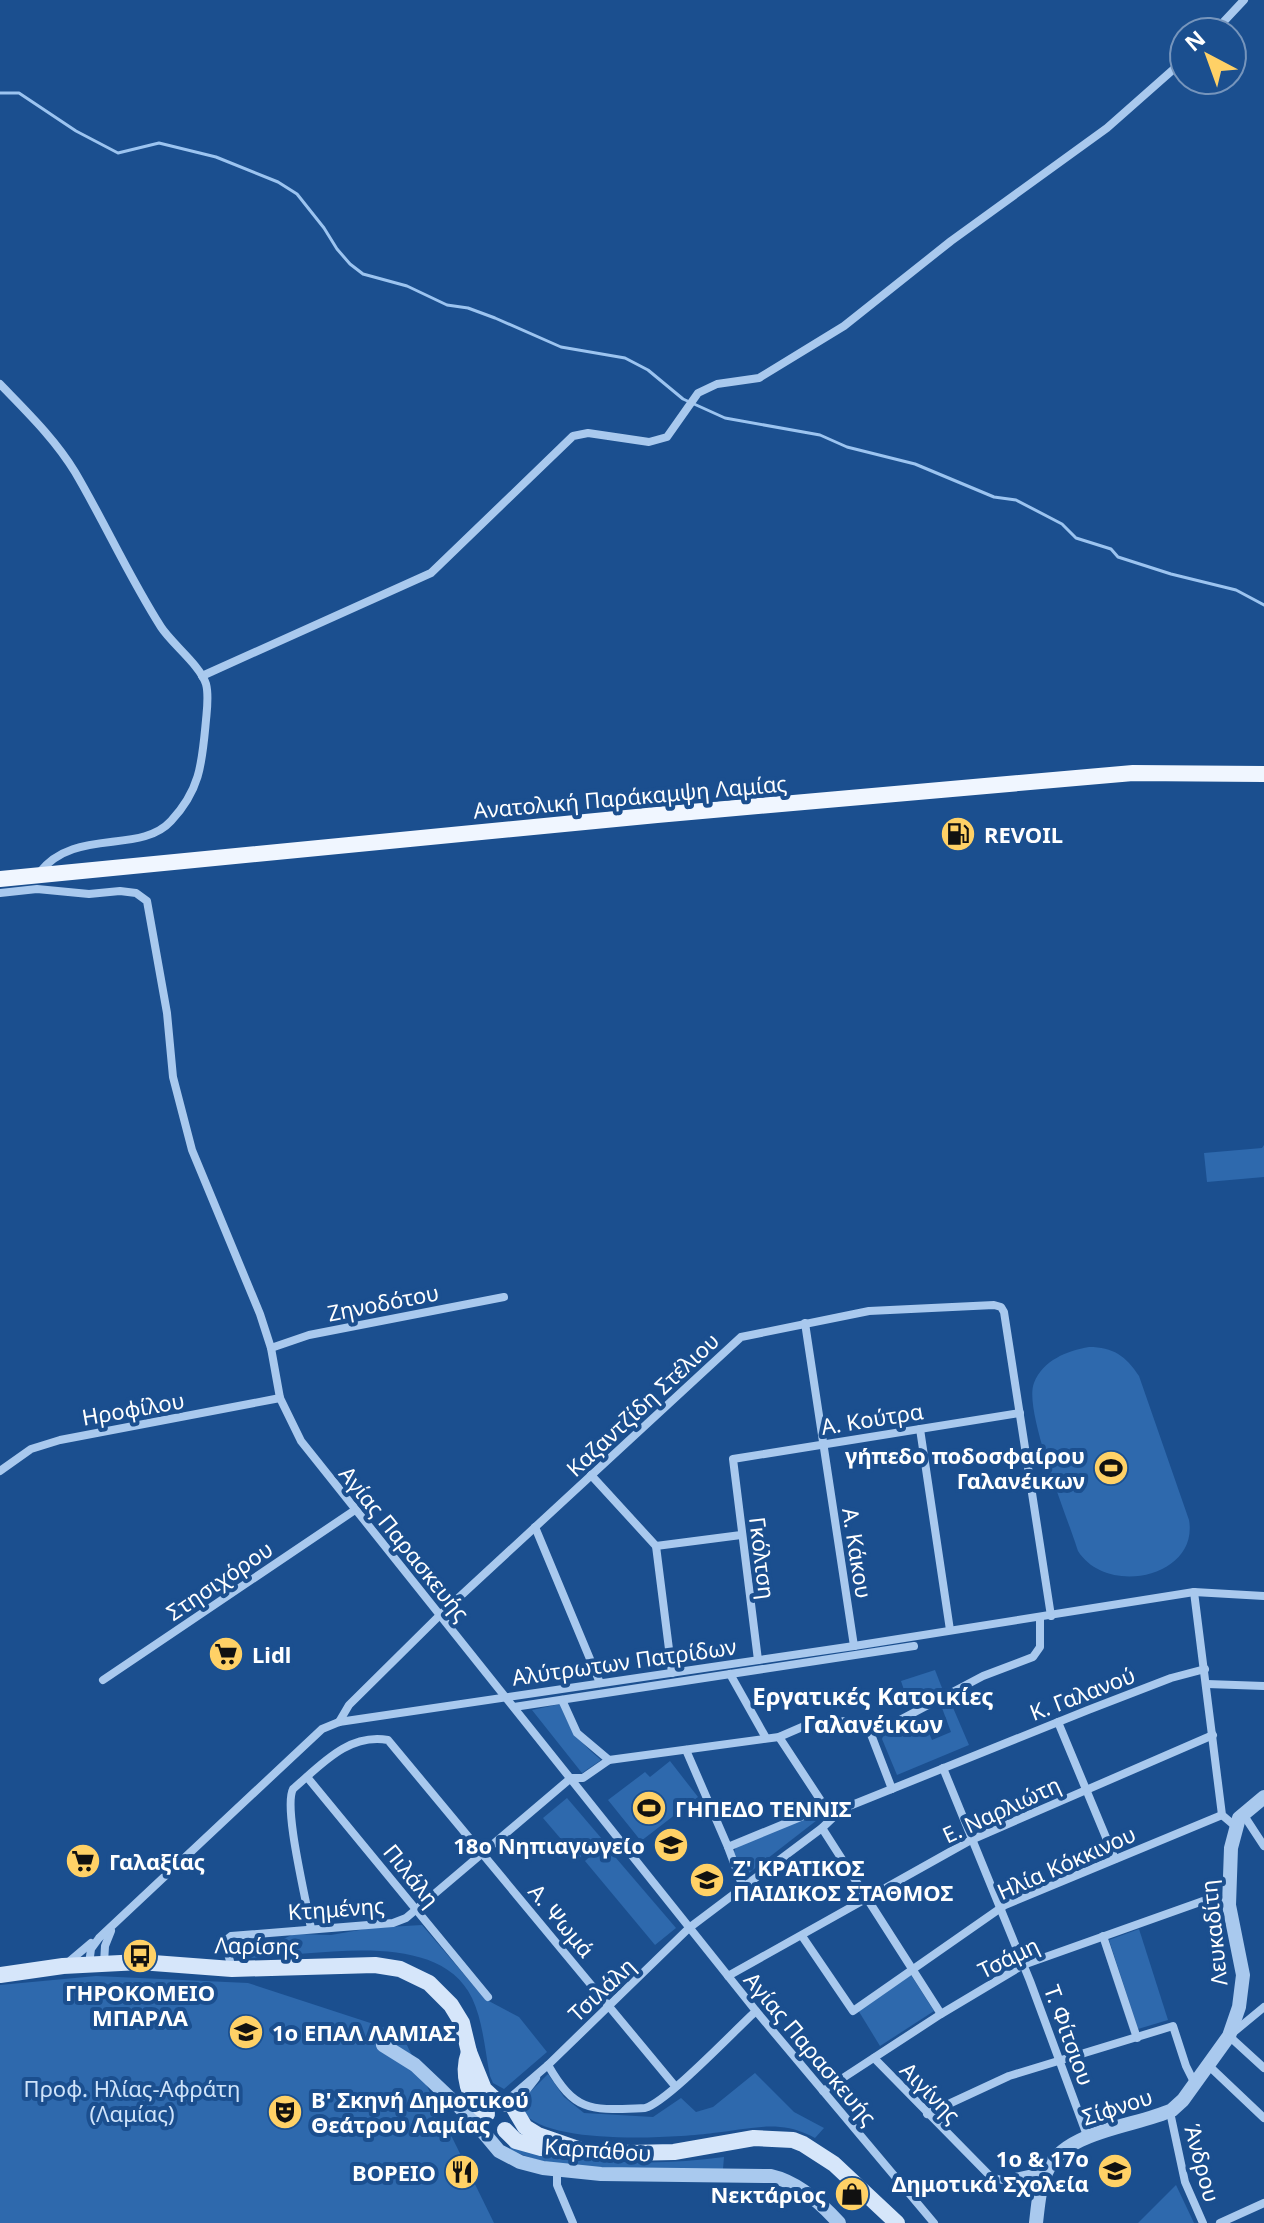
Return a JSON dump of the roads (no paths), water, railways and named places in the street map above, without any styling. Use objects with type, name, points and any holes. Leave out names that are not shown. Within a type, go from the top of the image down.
[{"type":"main road","name":"Ανατολική Παράκαμψη Λαμίας","points":[[0,879],[657,815],[1133,773],[1264,774]]},
{"type":"main road","name":"Λαρίσης","points":[[0,1975],[63,1966],[140,1962],[232,1969],[375,1965],[409,1972],[429,1983],[451,2005],[462,2023],[469,2052],[465,2065],[468,2085],[479,2108],[498,2119]]},
{"type":"main road","points":[[498,2119],[516,2141],[552,2150],[659,2153],[754,2138],[793,2140],[834,2164],[897,2223]]},
{"type":"street","points":[[1229,16],[1244,0]]},
{"type":"street","points":[[202,676],[431,573],[573,436],[588,433],[649,442],[667,437],[698,393],[711,386],[759,378],[844,326],[983,217],[1107,128],[1168,74]]},
{"type":"street","points":[[0,384],[46,433],[74,472],[161,627],[202,676],[207,691],[201,770],[195,786],[174,818],[154,833],[97,842],[63,853],[47,862],[36,876]]},
{"type":"street","name":"Αγίας Παρασκευής","points":[[0,893],[37,889],[89,894],[120,891],[136,893],[147,901],[167,1013],[171,1067],[183,1119],[197,1163],[260,1314],[271,1348],[280,1398],[301,1441],[756,2011],[934,2223]]},
{"type":"street","name":"Ζηνοδότου","points":[[271,1348],[309,1335],[504,1297]]},
{"type":"street","name":"Καζαντζίδη Στέλιου","points":[[339,1722],[349,1705],[441,1614],[741,1337],[888,1309],[994,1305],[1004,1312],[1020,1413]]},
{"type":"street","name":"Α. Κάκου","points":[[805,1323],[854,1646]]},
{"type":"street","name":"Ηροφίλου","points":[[0,1471],[25,1453],[49,1442],[280,1398]]},
{"type":"street","points":[[1020,1413],[1051,1616]]},
{"type":"street","name":"Α. Κούτρα","points":[[732,1461],[737,1457],[1020,1413]]},
{"type":"street","points":[[920,1429],[950,1630]]},
{"type":"street","name":"Γκόλτση","points":[[732,1461],[758,1660]]},
{"type":"street","points":[[591,1475],[656,1546],[672,1673]]},
{"type":"street","name":"Στησιχόρου","points":[[103,1680],[355,1510]]},
{"type":"street","points":[[535,1527],[600,1683]]},
{"type":"street","points":[[656,1546],[741,1535]]},
{"type":"street","points":[[1194,1592],[1222,1815],[1239,1820],[1264,1846]]},
{"type":"street","name":"Αλύτρωτων Πατρίδων","points":[[63,1966],[113,1927],[154,1883],[322,1729],[339,1722],[1194,1592],[1264,1596]]},
{"type":"street","points":[[562,1700],[577,1733],[609,1760],[779,1737],[809,1724],[896,1722],[983,1676],[1028,1661],[1039,1651],[1040,1617]]},
{"type":"street","points":[[514,1707],[914,1646]]},
{"type":"street","name":"Κ. Γαλανού","points":[[689,1928],[852,1804],[1171,1678],[1205,1669]]},
{"type":"street","points":[[730,1674],[766,1738]]},
{"type":"street","points":[[1207,1684],[1264,1686]]},
{"type":"street","points":[[1058,1722],[1115,1859]]},
{"type":"street","points":[[867,1724],[892,1789]]},
{"type":"street","name":"Ε. Ναρλιώτη","points":[[728,1976],[971,1840],[1213,1735]]},
{"type":"street","points":[[779,1737],[834,1816]]},
{"type":"street","name":"Α. Ψωμά","points":[[307,1777],[343,1747],[378,1738],[388,1740],[675,2086]]},
{"type":"street","points":[[686,1750],[743,1887]]},
{"type":"street","name":"Κτημένης","points":[[232,1969],[226,1947],[226,1940],[231,1936],[393,1923],[406,1918],[571,1778],[583,1778],[609,1760]]},
{"type":"street","name":"Τ. Φίτσιου","points":[[943,1768],[1061,2061],[1088,2138]]},
{"type":"street","points":[[307,1777],[293,1789],[289,1803],[311,1929]]},
{"type":"street","name":"Πιλάλη","points":[[307,1777],[488,1997]]},
{"type":"street","points":[[1239,1820],[1264,1797]]},
{"type":"street","points":[[728,1847],[825,1807]]},
{"type":"street","name":"Ηλία Κόκκινου","points":[[802,1936],[853,2011],[1000,1909],[1222,1815]]},
{"type":"street","name":"Λευκαδίτη","points":[[1170,2112],[1183,2100],[1229,2036],[1239,2007],[1243,1975],[1229,1898],[1230,1857],[1239,1820]]},
{"type":"street","points":[[822,1828],[941,2014]]},
{"type":"street","name":"Τσάμη","points":[[823,2091],[1023,1965],[1212,1899],[1229,1898]]},
{"type":"street","points":[[97,1963],[113,1927]]},
{"type":"street","name":"Τσιλάλη","points":[[498,2119],[537,2074],[689,1928]]},
{"type":"street","points":[[1103,1936],[1137,2038]]},
{"type":"street","points":[[97,1963],[91,1949],[99,1938]]},
{"type":"street","points":[[1264,2007],[1229,2036],[1264,2068]]},
{"type":"street","points":[[548,2065],[571,2099],[588,2107],[653,2106],[756,2011]]},
{"type":"street","points":[[927,2114],[1009,2076],[1173,2026],[1195,2084]]},
{"type":"street","name":"Καρπάθου","points":[[383,2045],[498,2119],[511,2159],[557,2170],[672,2176],[771,2176],[810,2195],[839,2223]]},
{"type":"street","name":"Αιγίνης","points":[[874,2058],[994,2179],[1047,2170]]},
{"type":"street","points":[[1208,2065],[1264,2118]]},
{"type":"street","points":[[498,2119],[521,2097],[537,2074]]},
{"type":"street","name":"Σίφνου","points":[[1047,2170],[1060,2153],[1088,2138],[1170,2112]]},
{"type":"street","name":"Άνδρου","points":[[1170,2112],[1185,2182],[1203,2223]]},
{"type":"street","points":[[557,2170],[557,2185],[573,2223]]},
{"type":"street","points":[[1037,2222],[1047,2170]]},
{"type":"street","points":[[1220,2223],[1264,2203]]},
{"type":"waterway","points":[[0,93],[19,93],[76,131],[118,153],[159,143],[216,157],[278,182],[297,194],[337,249],[363,274],[407,286],[447,305],[468,308],[561,347],[625,358],[648,370],[683,399],[725,418],[820,435],[847,447],[915,464],[994,497],[1016,500],[1062,524],[1076,538],[1111,549],[1118,557],[1236,590],[1264,605]]},
{"type":"place","name":"REVOIL","points":[[958,834]]},
{"type":"place","name":"γήπεδο ποδοσφαίρου Γαλανέικων","points":[[1111,1468]]},
{"type":"place","name":"Lidl","points":[[226,1654]]},
{"type":"place","name":"ΓΗΠΕΔΟ ΤΕΝΝΙΣ","points":[[649,1808]]},
{"type":"place","name":"18ο Νηπιαγωγείο","points":[[671,1845]]},
{"type":"place","name":"Γαλαξίας","points":[[83,1861]]},
{"type":"place","name":"Ζ' ΚΡΑΤΙΚΟΣ ΠΑΙΔΙΚΟΣ ΣΤΑΘΜΟΣ","points":[[707,1880]]},
{"type":"place","name":"ΓΗΡΟΚΟΜΕΙΟ ΜΠΑΡΛΑ","points":[[140,1956]]},
{"type":"place","name":"1ο ΕΠΑΛ ΛΑΜΙΑΣ","points":[[246,2032]]},
{"type":"place","name":"Β' Σκηνή Δημοτικού Θεάτρου Λαμίας","points":[[285,2112]]},
{"type":"place","name":"1ο & 17ο Δημοτικά Σχολεία","points":[[1115,2171]]},
{"type":"place","name":"ΒΟΡΕΙΟ","points":[[462,2172]]},
{"type":"place","name":"Νεκτάριος","points":[[852,2194]]},
{"type":"district","name":"Εργατικές Κατοικίες Γαλανέικων","points":[[873,1709]]},
{"type":"park label","name":"Προφ. Ηλίας-Αφράτη (Λαμίας)","points":[[132,2100]]}]
